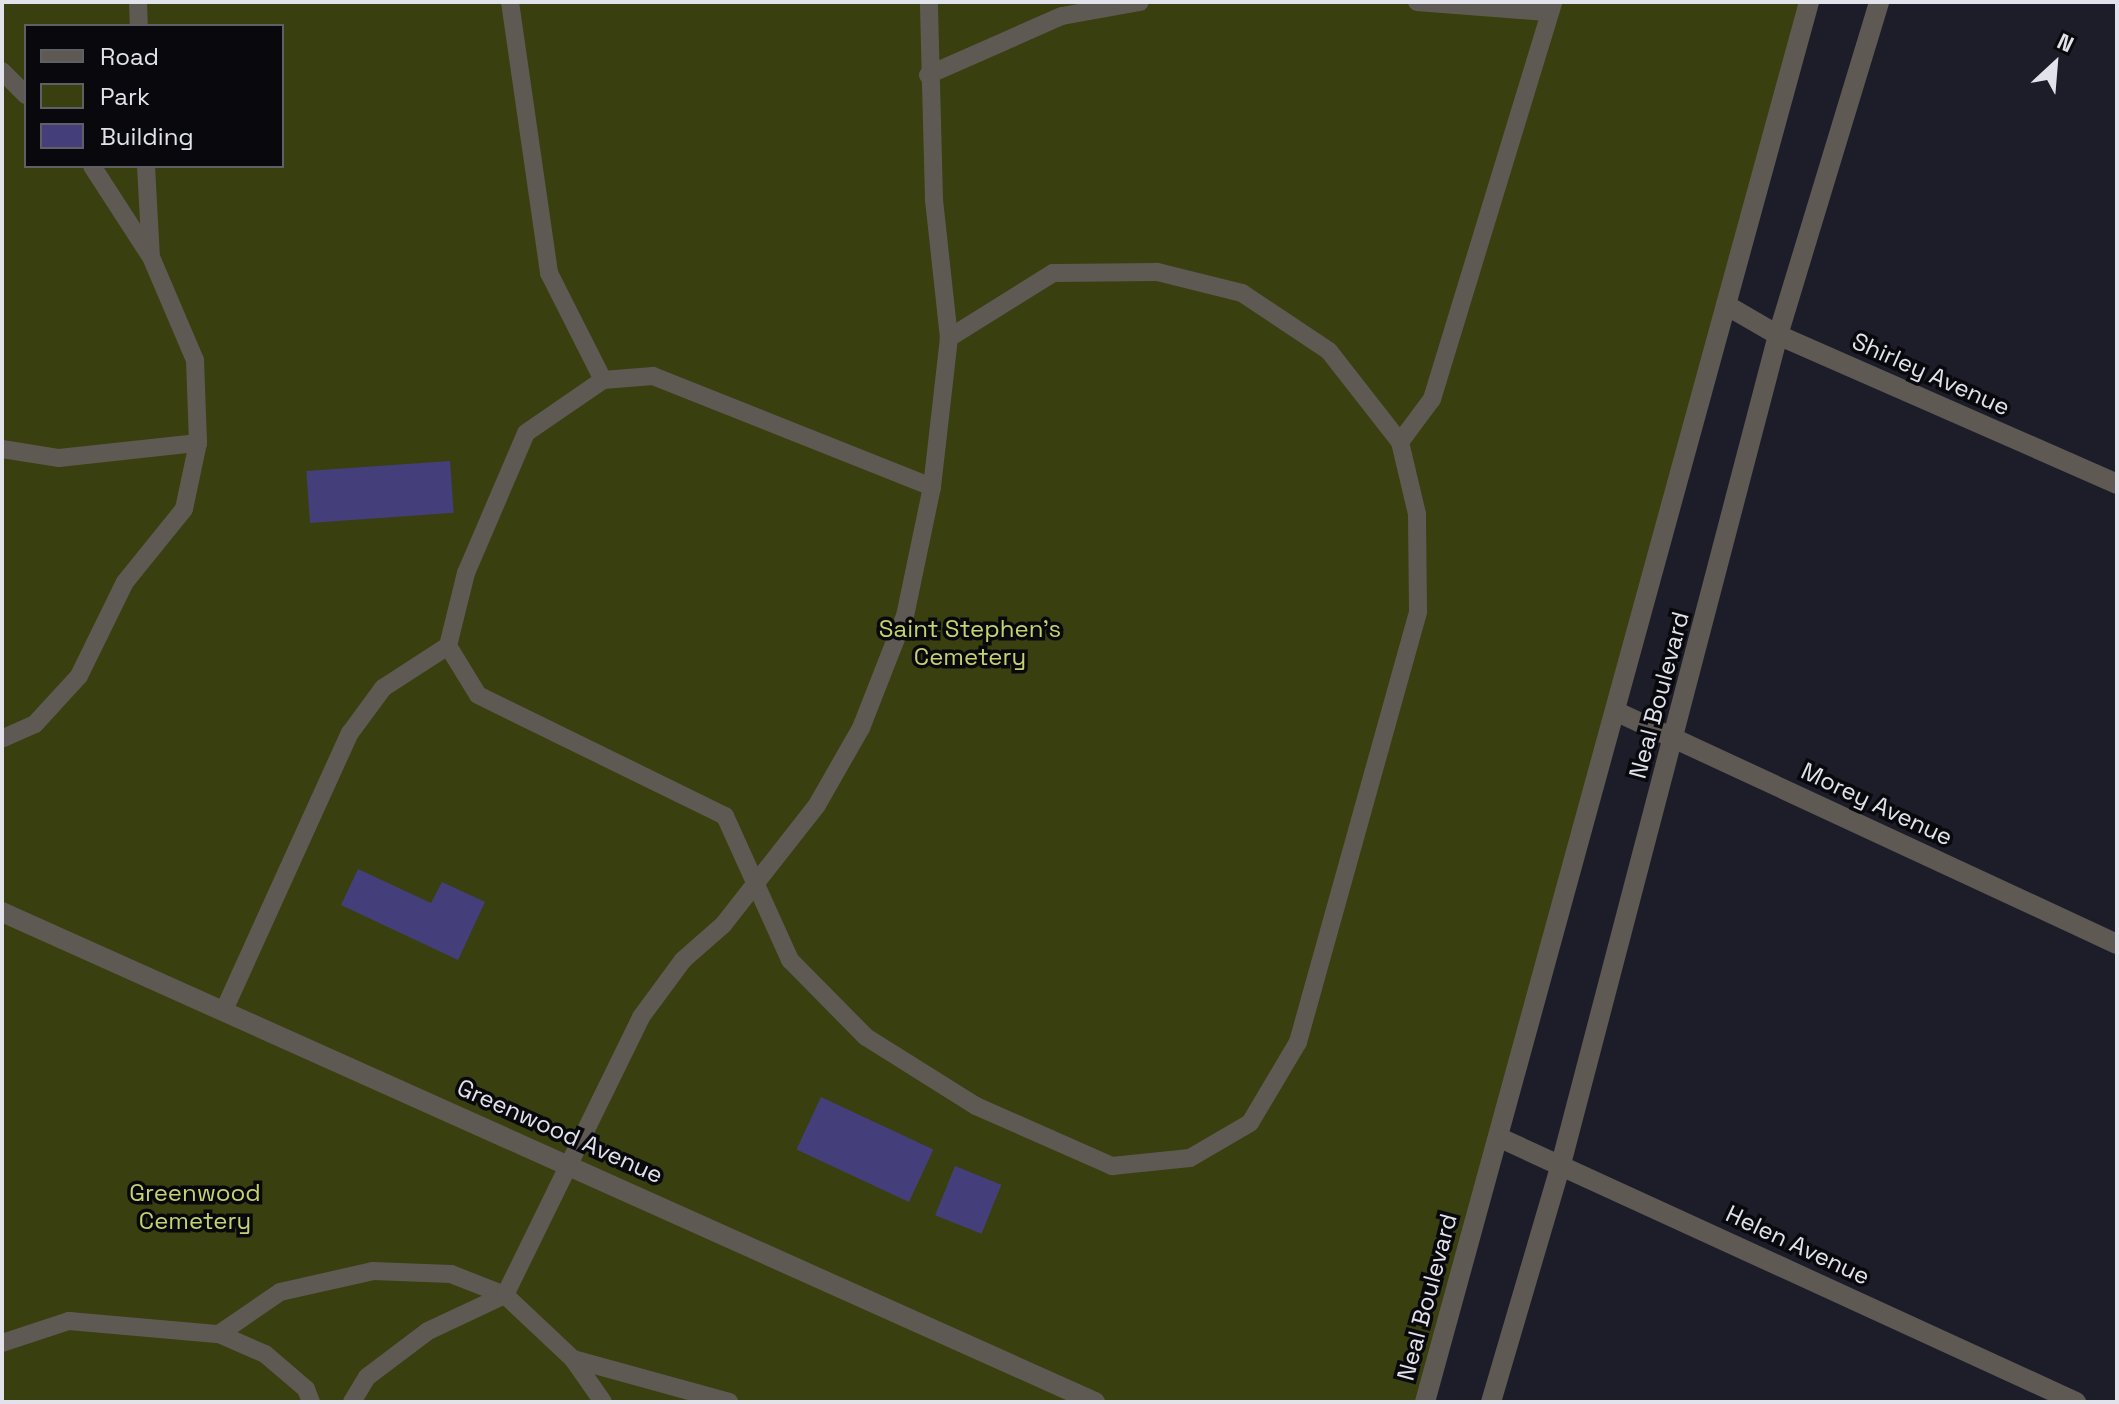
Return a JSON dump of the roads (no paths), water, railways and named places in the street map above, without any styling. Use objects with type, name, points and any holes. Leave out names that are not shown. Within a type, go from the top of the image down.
[{"type":"street","name":"Neal Boulevard","points":[[1425,1402],[1809,2]]},
{"type":"street","name":"Neal Boulevard","points":[[1491,1402],[1561,1164],[1778,335],[1879,2]]},
{"type":"street","name":"Shirley Avenue","points":[[1726,305],[1778,335],[2117,484]]},
{"type":"street","name":"Morey Avenue","points":[[1615,711],[2117,944]]},
{"type":"street","name":"Greenwood Avenue","points":[[2,912],[225,1008],[1095,1402]]},
{"type":"street","name":"Helen Avenue","points":[[1498,1137],[2076,1402]]},
{"type":"lane","points":[[138,2],[139,24]]},
{"type":"lane","points":[[510,2],[549,273],[603,380]]},
{"type":"lane","points":[[352,1402],[367,1377],[428,1331],[505,1295],[572,1166],[641,1017],[683,960],[723,925],[817,805],[861,728],[905,616],[932,487],[949,338],[934,199],[928,75],[929,2]]},
{"type":"lane","points":[[928,75],[1062,16],[1140,2]]},
{"type":"lane","points":[[1400,442],[1432,399],[1550,7],[1417,2]]},
{"type":"lane","points":[[2,71],[24,93]]},
{"type":"lane","points":[[2,739],[35,724],[79,676],[125,582],[184,509],[198,443],[195,360],[151,257],[93,168]]},
{"type":"lane","points":[[146,168],[151,257]]},
{"type":"lane","points":[[448,646],[478,695],[725,816],[790,960],[866,1037],[976,1106],[1112,1166],[1190,1158],[1250,1123],[1298,1042],[1418,611],[1417,514],[1400,442],[1329,351],[1242,293],[1157,272],[1053,273],[949,338]]},
{"type":"lane","points":[[225,1008],[350,733],[383,688],[448,646],[466,573],[526,433],[603,380],[653,376],[932,487]]},
{"type":"lane","points":[[2,449],[59,458],[198,443]]},
{"type":"lane","points":[[219,1334],[280,1292],[373,1271],[451,1274],[505,1295],[573,1359],[603,1402]]},
{"type":"lane","points":[[2,1343],[69,1321],[219,1334],[265,1354],[306,1389],[311,1402]]},
{"type":"lane","points":[[573,1359],[729,1402]]},
{"type":"park label","name":"Saint Stephen’s Cemetery","points":[[970,643]]},
{"type":"park label","name":"Greenwood Cemetery","points":[[195,1207]]}]
